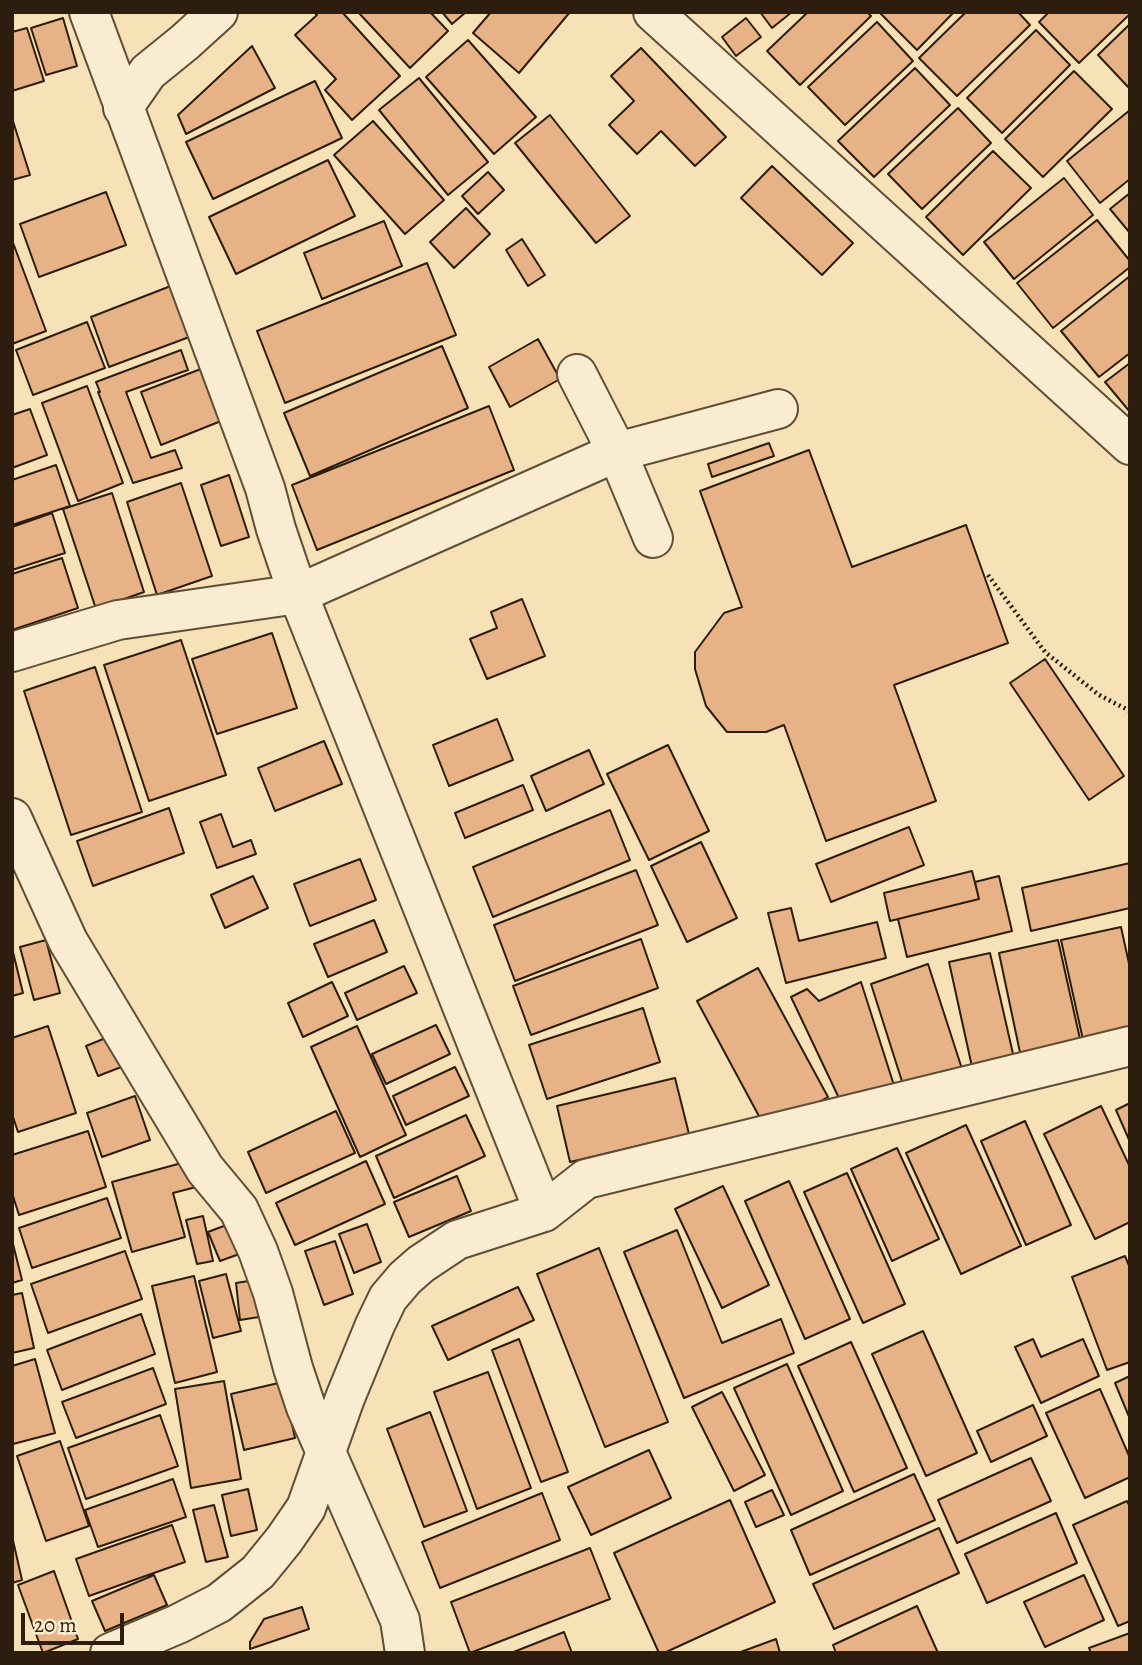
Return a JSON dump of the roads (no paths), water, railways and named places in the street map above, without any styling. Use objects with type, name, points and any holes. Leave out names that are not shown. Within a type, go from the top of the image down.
[{"type":"street","points":[[89,12],[265,488],[298,594],[544,1212]]},
{"type":"street","points":[[123,108],[148,72],[218,12]]},
{"type":"street","points":[[653,12],[1130,445]]},
{"type":"street","points":[[577,374],[617,452],[653,538]]},
{"type":"street","points":[[12,652],[118,620],[298,594],[617,452],[778,409]]},
{"type":"street","points":[[12,818],[68,941],[205,1169],[239,1210],[273,1293],[306,1407],[400,1620],[405,1653]]},
{"type":"street","points":[[110,1653],[187,1638],[219,1603],[258,1572],[306,1508],[325,1452],[388,1298],[421,1264],[457,1240],[544,1212],[586,1179],[1130,1046]]}]
